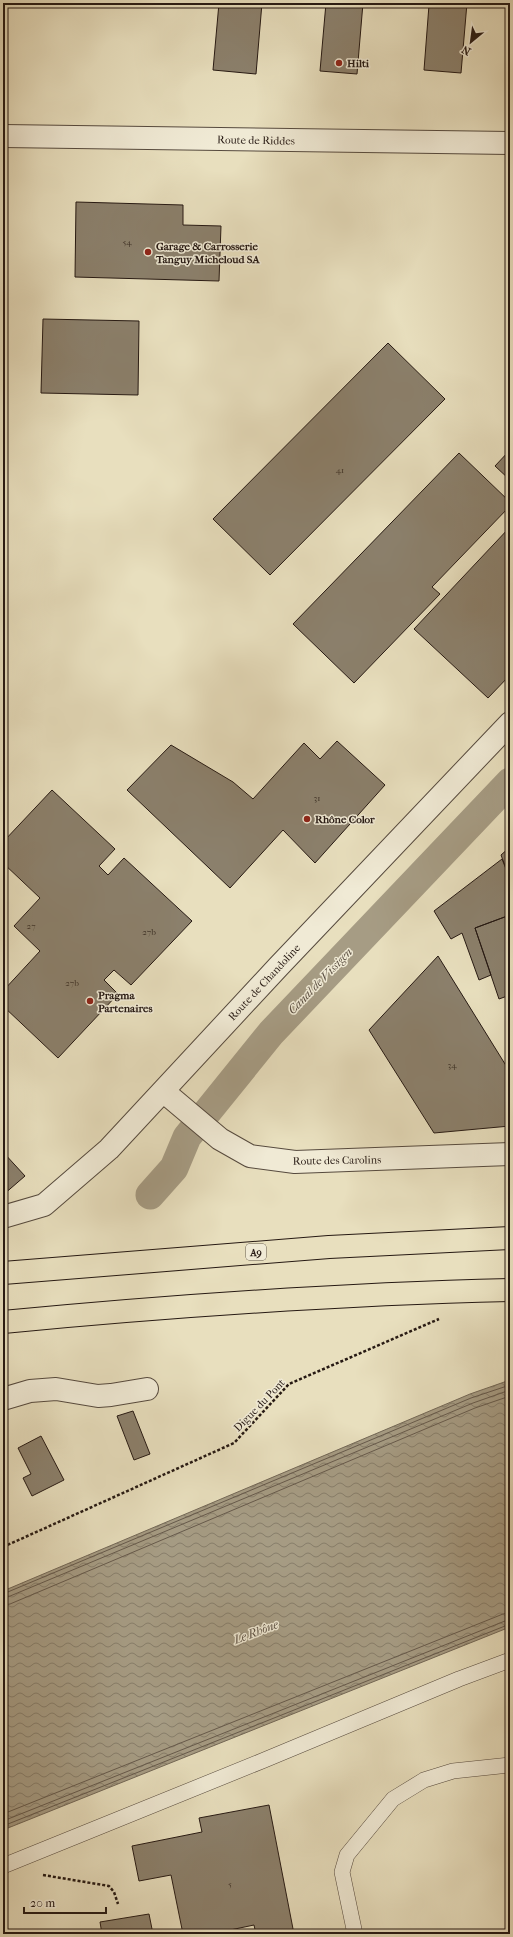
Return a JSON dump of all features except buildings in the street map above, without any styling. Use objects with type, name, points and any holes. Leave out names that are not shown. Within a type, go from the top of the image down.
[{"type":"highway","name":"A9","points":[[3,1273],[329,1247],[510,1238]]},
{"type":"highway","points":[[3,1322],[216,1304],[510,1290]]},
{"type":"street","name":"Route de Riddes","points":[[3,136],[510,143]]},
{"type":"street","name":"Route de Chandoline","points":[[3,1217],[44,1205],[109,1149],[278,967],[510,723]]},
{"type":"street","name":"Route des Carolins","points":[[163,1091],[220,1139],[250,1156],[296,1162],[510,1154]]},
{"type":"street","points":[[3,1399],[30,1391],[56,1389],[98,1396],[147,1389]]},
{"type":"lane","points":[[9,1863],[262,1761],[459,1678],[510,1660]]},
{"type":"lane","points":[[355,1934],[342,1872],[347,1855],[393,1799],[424,1780],[446,1773],[510,1765]]},
{"type":"path","name":"Digue du Pont","points":[[3,1547],[234,1443],[289,1384],[444,1317]]},
{"type":"path","points":[[9,1863],[51,1877],[109,1886],[114,1892],[118,1904]]},
{"type":"water","name":"Le Rhône","points":[[510,1380],[510,1627],[3,1830],[3,1591],[470,1394]]},
{"type":"waterway","name":"Canal de Vissigen","points":[[150,1195],[174,1168],[187,1137],[271,1033],[510,782]]},
{"type":"place","name":"Hilti","points":[[339,63]]},
{"type":"place","name":"Garage & Carrosserie Tanguy Micheloud SA","points":[[148,252]]},
{"type":"place","name":"Rhône Color","points":[[307,819]]},
{"type":"place","name":"Pragma Partenaires","points":[[90,1001]]}]
